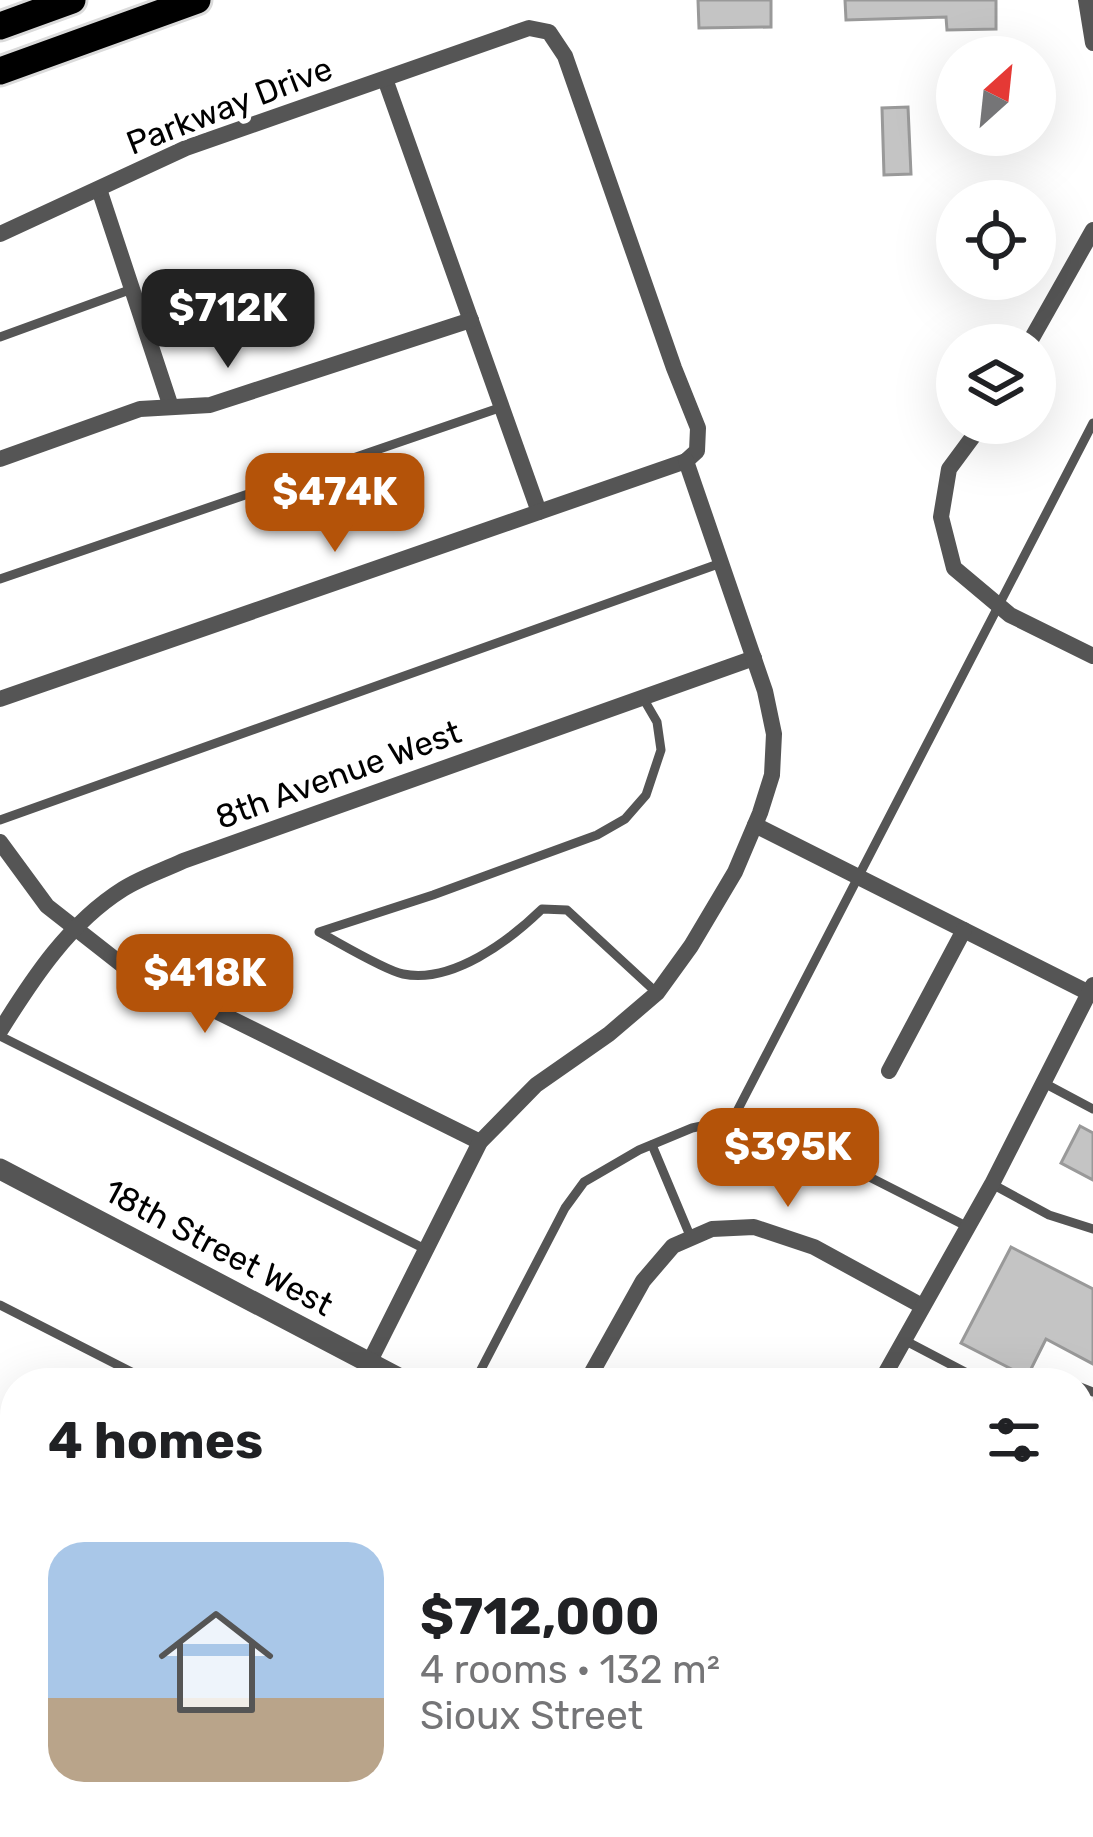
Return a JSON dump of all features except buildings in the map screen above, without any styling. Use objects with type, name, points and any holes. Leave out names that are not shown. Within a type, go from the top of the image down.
[{"type":"highway","points":[[0,26],[72,0]]},
{"type":"highway","points":[[0,70],[197,0]]},
{"type":"street","points":[[1085,0],[1093,44]]},
{"type":"street","name":"Parkway Drive","points":[[171,407],[99,189],[186,148],[530,28],[549,32],[565,56],[698,428],[697,451],[686,461]]},
{"type":"street","points":[[385,79],[539,512]]},
{"type":"street","points":[[0,234],[99,189]]},
{"type":"street","points":[[1040,324],[1093,230]]},
{"type":"street","points":[[0,459],[140,409],[210,405],[470,320]]},
{"type":"street","points":[[967,444],[949,469],[941,517],[955,568],[1010,615],[1093,656]]},
{"type":"street","points":[[0,699],[686,461],[765,691],[774,734],[772,775],[755,825],[735,872],[692,946],[656,993],[609,1034],[536,1085],[480,1142],[367,1368]]},
{"type":"street","name":"8th Avenue West","points":[[0,1033],[36,973],[87,916],[124,888],[184,861],[754,658]]},
{"type":"street","points":[[755,825],[1091,989],[992,1184],[888,1368]]},
{"type":"street","points":[[0,842],[47,906],[121,964],[480,1142]]},
{"type":"street","points":[[889,1071],[964,930]]},
{"type":"street","name":"18th Street West","points":[[0,1169],[355,1368]]},
{"type":"street","points":[[594,1368],[658,1263],[674,1246],[712,1228],[754,1227],[814,1247],[922,1306]]},
{"type":"lane","points":[[0,337],[132,289]]},
{"type":"lane","points":[[0,579],[502,407]]},
{"type":"lane","points":[[733,1119],[1093,423]]},
{"type":"lane","points":[[0,820],[721,563]]},
{"type":"lane","points":[[643,698],[657,722],[662,750],[646,795],[625,819],[576,843],[319,932],[401,974],[441,973],[516,934],[542,909],[566,910],[656,993]]},
{"type":"lane","points":[[0,1033],[427,1250]]},
{"type":"lane","points":[[1044,1083],[1093,1109]]},
{"type":"lane","points":[[482,1368],[565,1208],[584,1182],[692,1128],[740,1118],[767,1125],[968,1227]]},
{"type":"lane","points":[[652,1145],[691,1238]]},
{"type":"lane","points":[[992,1184],[1049,1215],[1093,1229]]},
{"type":"lane","points":[[0,1306],[123,1368]]},
{"type":"lane","points":[[904,1340],[957,1368]]}]
